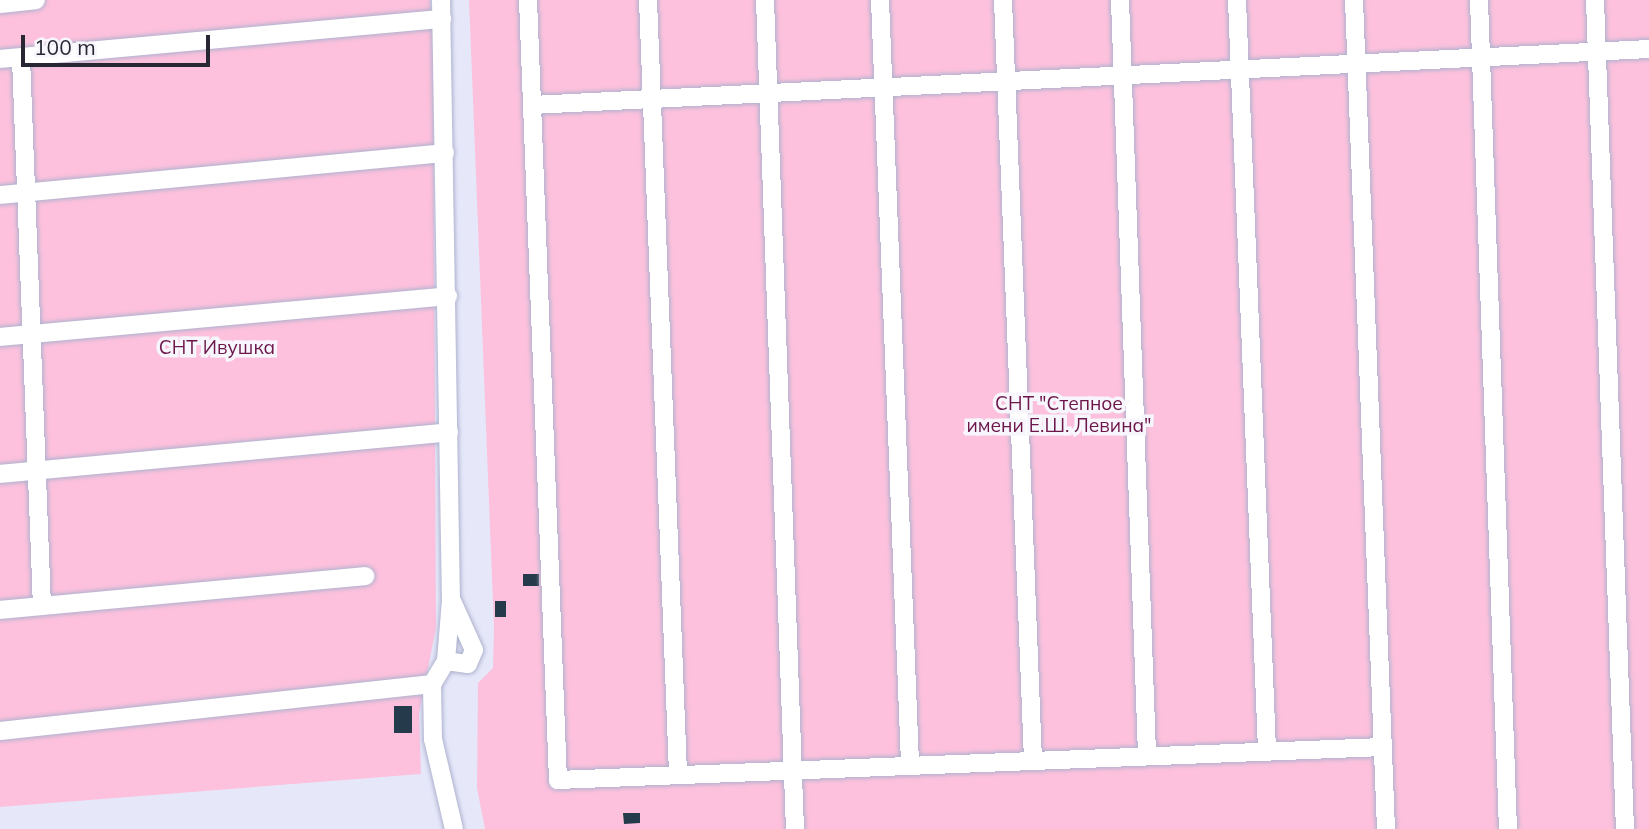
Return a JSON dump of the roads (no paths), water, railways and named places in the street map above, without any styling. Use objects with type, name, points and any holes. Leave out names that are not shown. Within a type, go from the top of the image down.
[{"type":"street","points":[[4,2],[36,0]]},
{"type":"street","points":[[441,0],[452,600],[446,661],[432,684],[433,739],[454,829]]},
{"type":"street","points":[[528,0],[558,780],[1383,747]]},
{"type":"street","points":[[649,0],[678,774]]},
{"type":"street","points":[[765,0],[795,829]]},
{"type":"street","points":[[880,0],[910,765]]},
{"type":"street","points":[[1003,0],[1032,760]]},
{"type":"street","points":[[1120,0],[1147,756]]},
{"type":"street","points":[[1237,0],[1267,751]]},
{"type":"street","points":[[1354,0],[1386,829]]},
{"type":"street","points":[[1479,0],[1508,829]]},
{"type":"street","points":[[1595,0],[1625,829]]},
{"type":"street","points":[[0,59],[442,19]]},
{"type":"street","points":[[532,105],[1649,49]]},
{"type":"street","points":[[21,58],[42,606]]},
{"type":"street","points":[[0,195],[445,153]]},
{"type":"street","points":[[0,337],[448,296]]},
{"type":"street","points":[[0,474],[449,432]]},
{"type":"street","points":[[0,610],[365,576]]},
{"type":"street","points":[[446,661],[468,664],[474,650],[452,600]]},
{"type":"street","points":[[0,732],[432,684]]},
{"type":"park label","name":"СНТ Ивушка","points":[[217,348]]},
{"type":"park label","name":"СНТ \"Степное имени Е.Ш. Левина\"","points":[[1059,415]]}]
